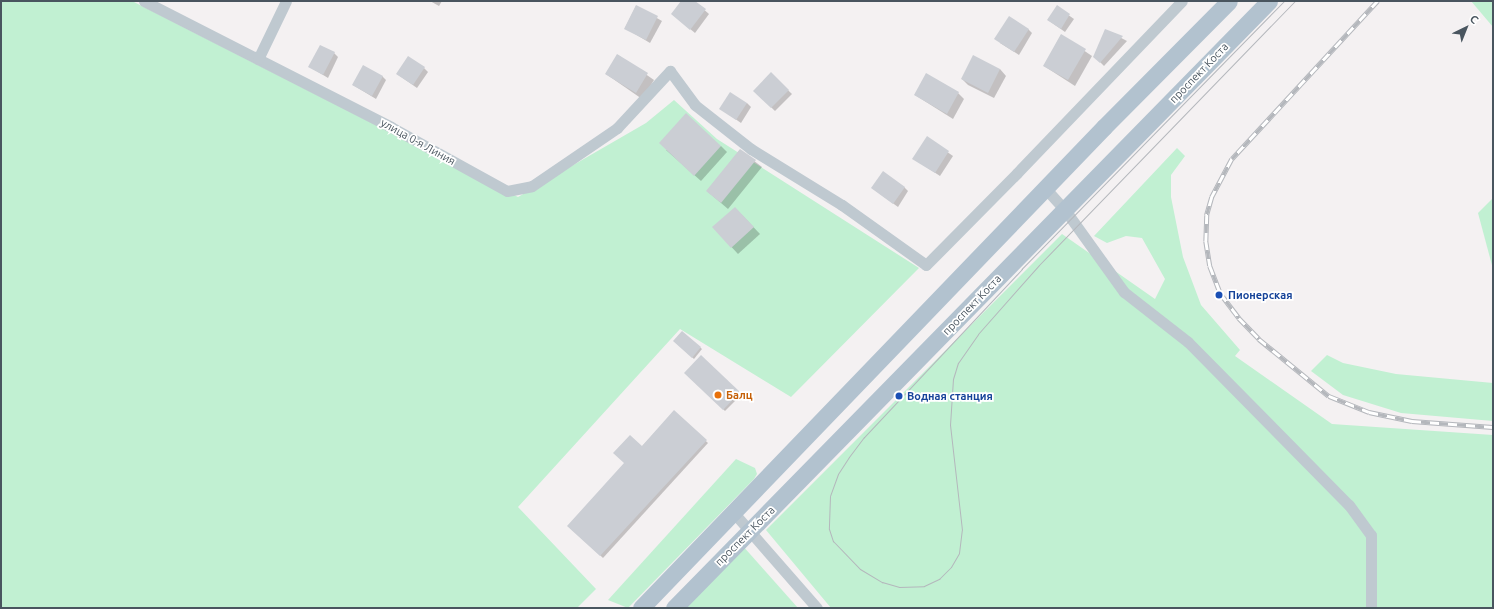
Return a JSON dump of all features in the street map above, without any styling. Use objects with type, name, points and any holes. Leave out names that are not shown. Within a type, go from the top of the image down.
[{"type":"main road","points":[[641,608],[1229,1]]},
{"type":"main road","name":"проспект Коста","points":[[674,608],[1269,1]]},
{"type":"street","name":"улица 0-я Линия","points":[[144,1],[391,127],[506,191],[532,186],[617,128],[670,71],[695,105],[751,150],[842,205],[926,265],[1023,168],[1182,1]]},
{"type":"street","points":[[258,59],[286,1]]},
{"type":"street","points":[[1046,189],[1064,210],[1124,292],[1188,342],[1349,505],[1371,535],[1371,608]]},
{"type":"street","points":[[734,512],[749,532],[817,608]]},
{"type":"green space","points":[[1,1],[132,1],[518,197],[646,123],[674,100],[717,139],[919,268],[791,397],[680,329],[518,507],[596,589],[577,608],[1,608]]},
{"type":"green space","points":[[1471,1],[1493,1],[1493,27]]},
{"type":"green space","points":[[1177,148],[1185,156],[1171,175],[1171,197],[1183,257],[1201,305],[1240,350],[1235,356],[1332,424],[1493,435],[1493,608],[831,608],[766,530],[1062,234],[1155,299],[1165,279],[1142,238],[1126,236],[1107,243],[1094,236]]},
{"type":"green space","points":[[1493,198],[1493,269],[1478,213]]},
{"type":"green space","points":[[1327,355],[1343,363],[1396,374],[1493,383],[1493,421],[1401,413],[1343,395],[1311,371]]},
{"type":"green space","points":[[736,459],[755,468],[757,474],[754,479],[628,608],[608,600]]},
{"type":"green space","points":[[742,545],[798,608],[681,608]]},
{"type":"building","points":[[681,1],[695,1],[706,9],[690,30],[671,14]]},
{"type":"building","points":[[636,5],[658,16],[646,40],[624,29]]},
{"type":"building","points":[[1057,5],[1070,14],[1061,29],[1047,20]]},
{"type":"building","points":[[1009,16],[1029,29],[1014,52],[994,39]]},
{"type":"building","points":[[1105,29],[1123,36],[1100,63],[1093,57]]},
{"type":"building","points":[[1061,34],[1086,49],[1068,80],[1043,66]]},
{"type":"building","points":[[320,45],[335,52],[323,75],[308,67]]},
{"type":"building","points":[[617,54],[648,73],[636,93],[605,74]]},
{"type":"building","points":[[973,55],[1000,69],[988,93],[961,79]]},
{"type":"building","points":[[408,56],[425,67],[413,85],[396,74]]},
{"type":"building","points":[[363,65],[383,76],[372,96],[352,85]]},
{"type":"building","points":[[771,72],[789,90],[771,108],[753,91]]},
{"type":"building","points":[[926,73],[959,92],[947,114],[914,95]]},
{"type":"building","points":[[730,92],[747,103],[736,120],[719,109]]},
{"type":"building","points":[[686,113],[721,146],[694,176],[659,143]]},
{"type":"building","points":[[927,136],[949,151],[935,173],[912,159]]},
{"type":"building","points":[[740,149],[756,160],[721,203],[706,191]]},
{"type":"building","points":[[883,171],[905,187],[893,204],[871,188]]},
{"type":"building","points":[[735,207],[754,227],[731,248],[712,227]]},
{"type":"building","points":[[682,331],[701,347],[692,358],[673,341]]},
{"type":"building","points":[[701,355],[740,392],[723,410],[684,373]]},
{"type":"building","points":[[674,410],[707,440],[600,556],[567,526],[624,463],[613,453],[630,435],[642,446]]},
{"type":"tram line","points":[[1284,1],[1022,269],[864,437],[849,457],[838,474],[830,496],[829,529],[833,541],[860,569],[882,582],[899,587],[924,586],[939,579],[951,567],[959,553],[962,530],[950,425],[953,379],[958,363],[978,334],[1039,265],[1295,1]]},
{"type":"railway","points":[[1378,1],[1232,159],[1212,197],[1207,215],[1206,241],[1210,266],[1221,294],[1239,318],[1259,339],[1329,396],[1369,412],[1412,421],[1493,427]]},
{"type":"place","name":"Пионерская","points":[[1219,295]]},
{"type":"place","name":"Балц","points":[[718,395]]},
{"type":"place","name":"Водная станция","points":[[899,396]]}]
